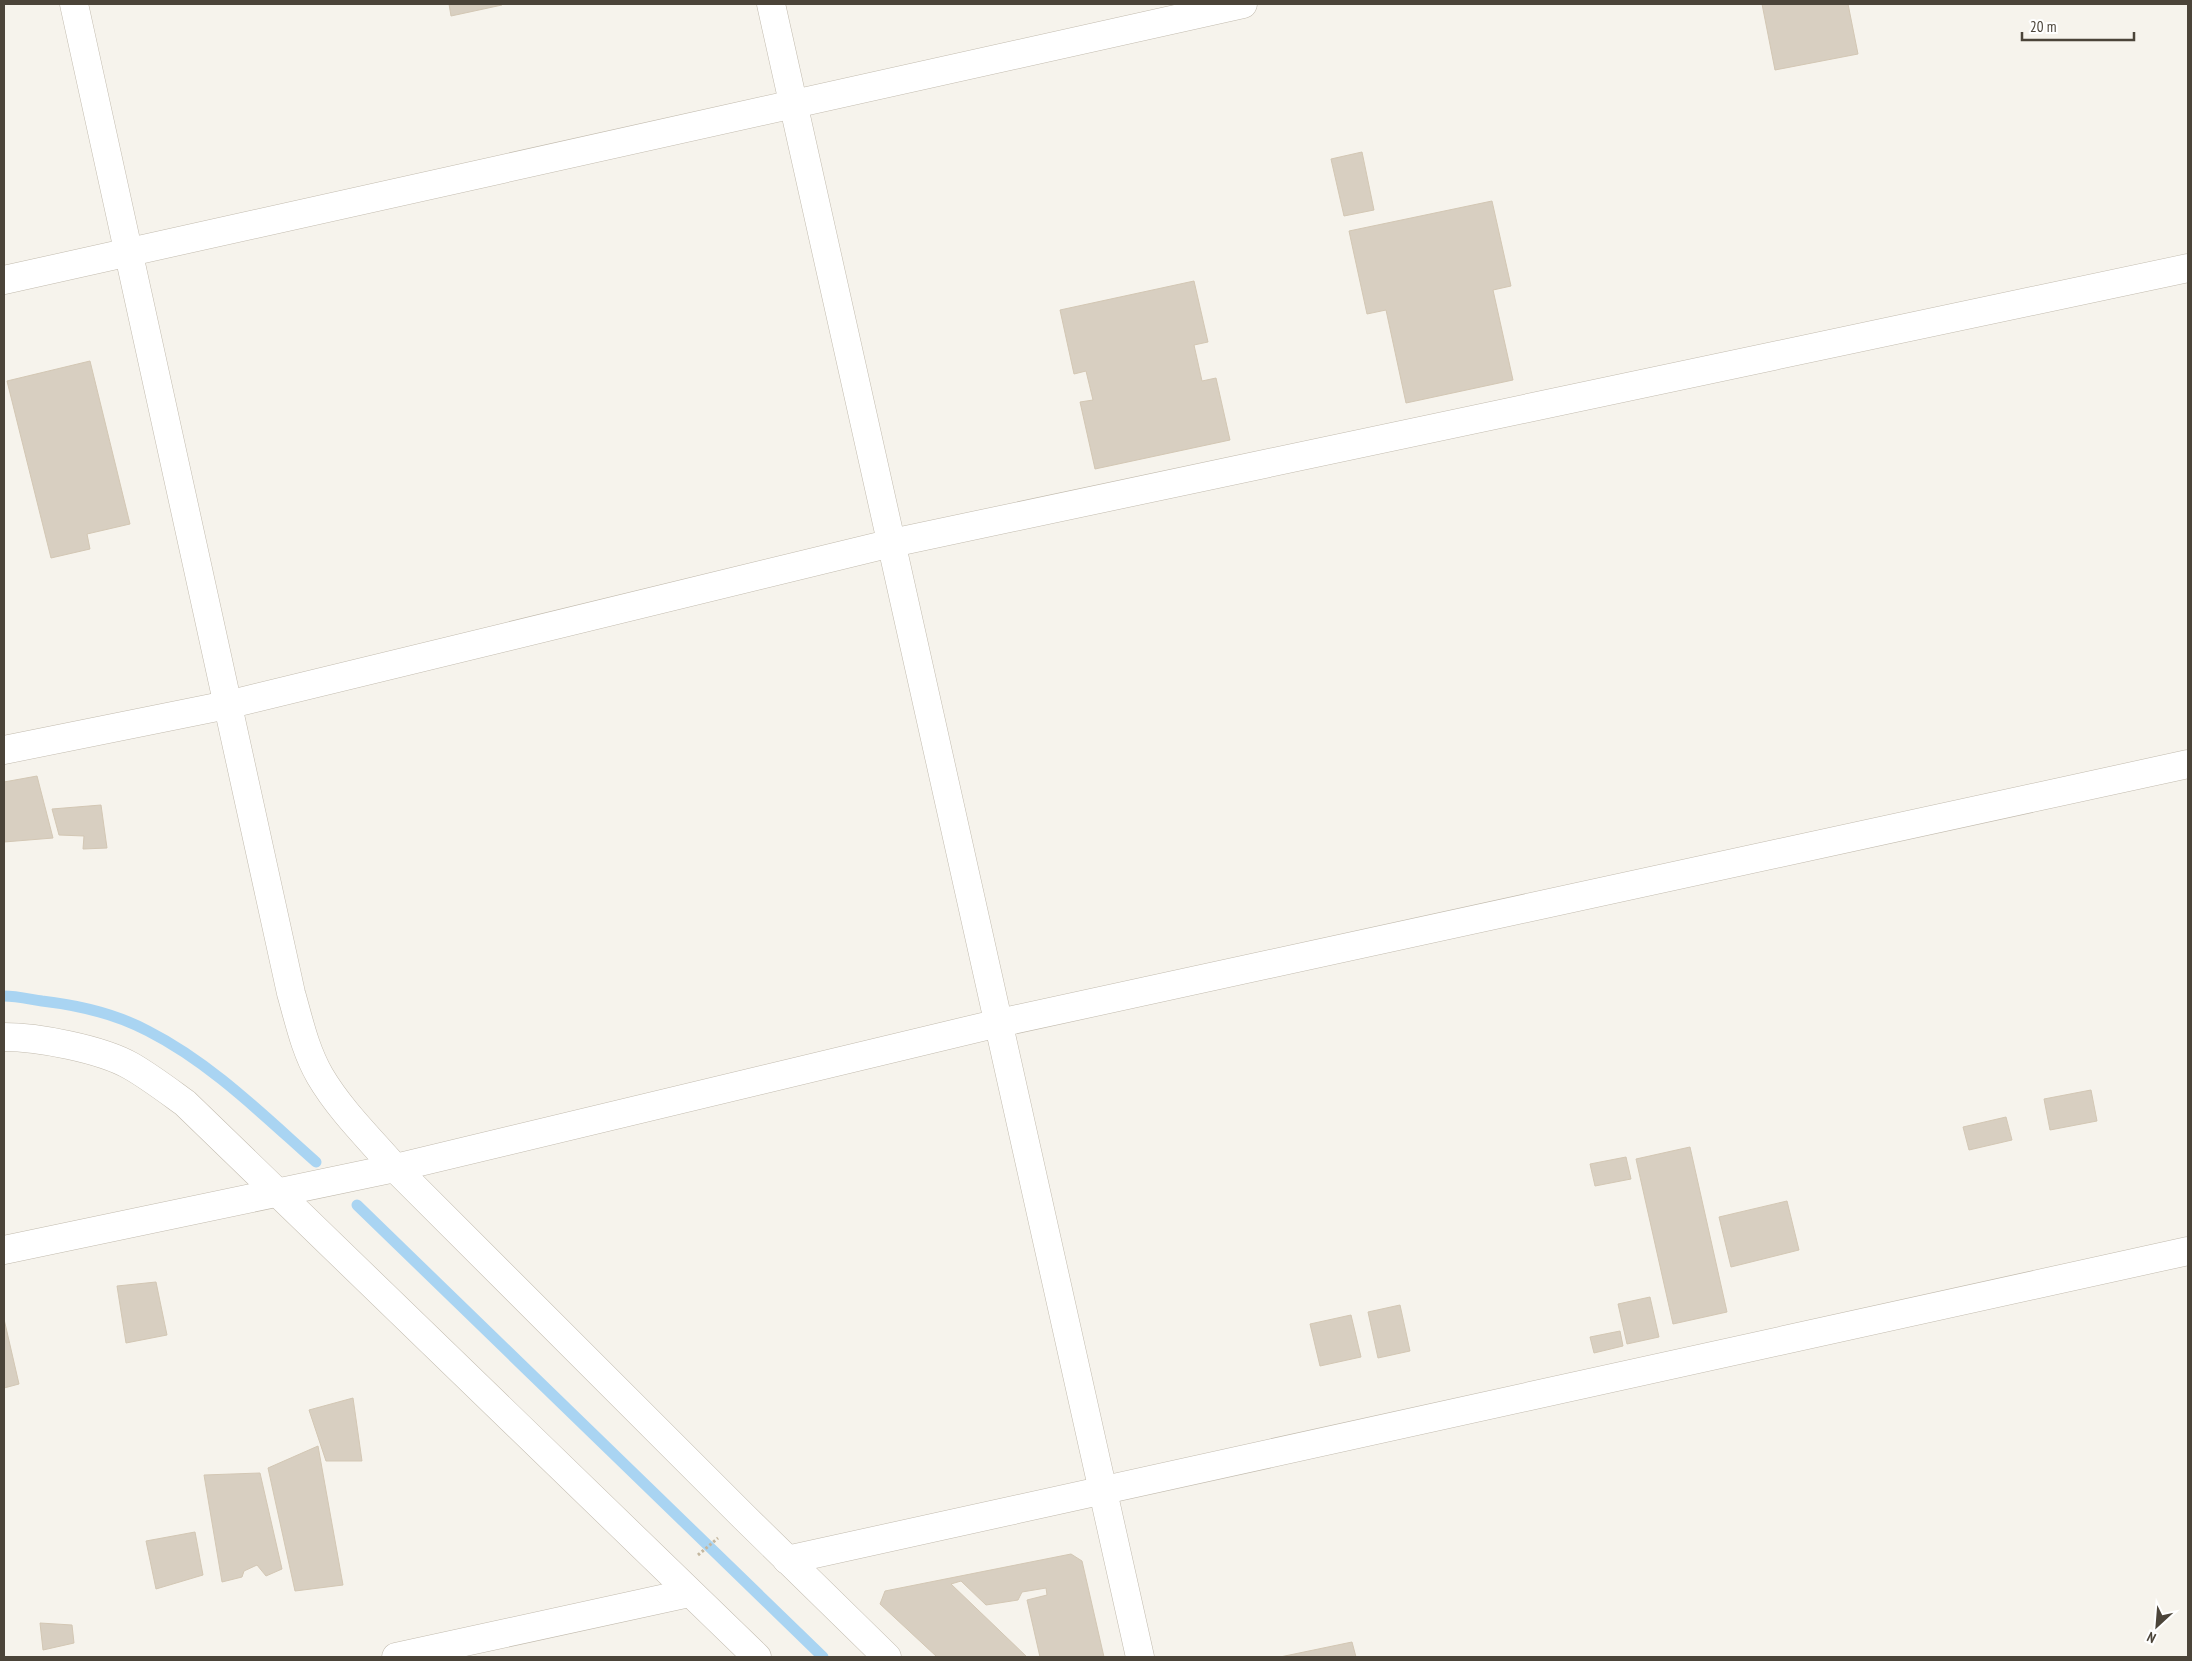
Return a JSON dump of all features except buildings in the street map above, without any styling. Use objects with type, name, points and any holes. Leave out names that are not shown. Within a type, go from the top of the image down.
[{"type":"street","points":[[74,4],[291,992],[305,1042],[320,1075],[385,1170],[887,1657]]},
{"type":"street","points":[[771,4],[1140,1657]]},
{"type":"street","points":[[4,280],[1243,4]]},
{"type":"street","points":[[4,750],[227,705],[892,542],[2188,268]]},
{"type":"street","points":[[4,1250],[385,1170],[999,1023],[2188,764]]},
{"type":"street","points":[[4,1037],[24,1037],[54,1042],[93,1052],[129,1065],[185,1103],[280,1191],[689,1593],[757,1657]]},
{"type":"street","points":[[787,1560],[2188,1250]]},
{"type":"street","points":[[396,1657],[435,1653],[689,1593]]},
{"type":"path","points":[[695,1558],[725,1532]]},
{"type":"waterway","points":[[4,996],[82,1008],[110,1015],[148,1031],[193,1058],[215,1074],[316,1162]]},
{"type":"waterway","points":[[357,1205],[823,1657]]}]
